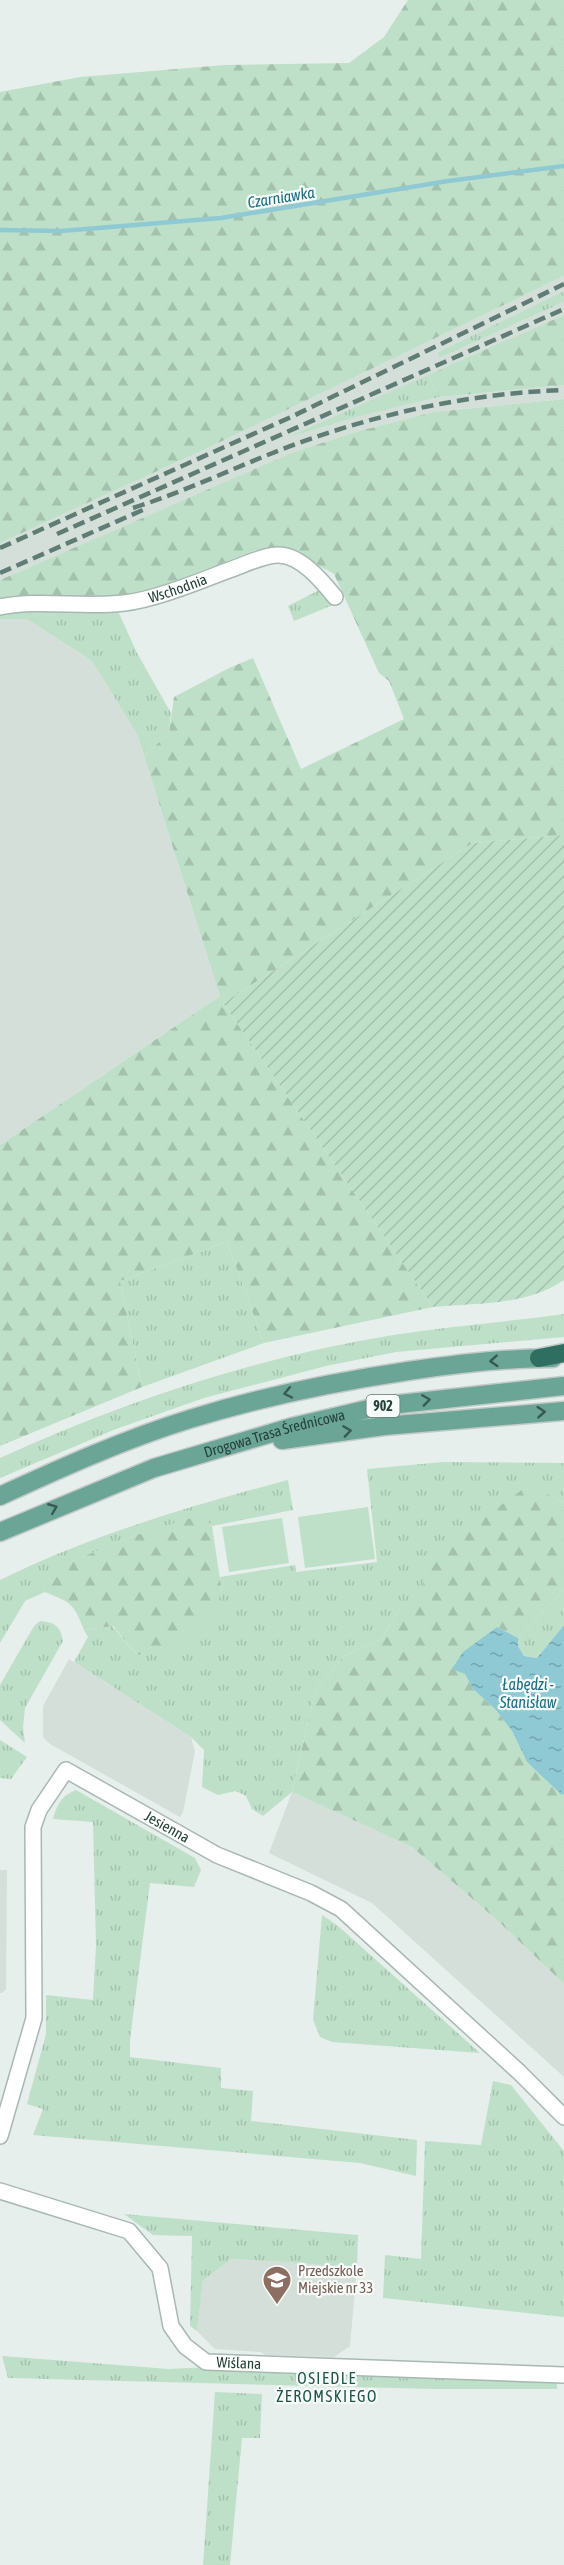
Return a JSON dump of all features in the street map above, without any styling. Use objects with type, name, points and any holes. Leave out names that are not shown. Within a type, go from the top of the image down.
[{"type":"highway","points":[[539,1358],[564,1353]]},
{"type":"main road","name":"902","points":[[0,1496],[189,1419],[279,1395],[359,1378],[450,1365],[564,1358]]},
{"type":"main road","name":"Drogowa Trasa Średnicowa","points":[[0,1532],[115,1483],[206,1451],[292,1427],[381,1406],[564,1386]]},
{"type":"main road","points":[[206,1451],[384,1426],[564,1411]]},
{"type":"street","name":"Wschodnia","points":[[0,607],[48,603],[123,604],[202,581],[262,558],[278,555],[288,557],[322,580],[335,597]]},
{"type":"street","name":"Jesienna","points":[[0,2136],[34,2018],[33,1827],[39,1810],[66,1770],[217,1856],[311,1893],[341,1909],[519,2072],[564,2117]]},
{"type":"street","name":"Wiślana","points":[[0,2191],[129,2231],[160,2268],[171,2326],[185,2346],[206,2362],[564,2375]]},
{"type":"shaded area","points":[[564,276],[564,291],[437,354],[439,358],[564,302],[564,315],[293,436],[359,416],[439,397],[564,385],[564,399],[434,412],[359,431],[291,453],[0,580],[0,543],[210,447]]},
{"type":"shaded area","points":[[0,619],[27,619],[92,661],[137,734],[220,996],[0,1145]]},
{"type":"shaded area","points":[[69,1659],[191,1737],[195,1751],[183,1812],[180,1817],[50,1744],[43,1737],[43,1706]]},
{"type":"shaded area","points":[[292,1792],[412,1847],[497,1920],[564,1984],[564,2077],[372,1903],[269,1853]]},
{"type":"shaded area","points":[[0,1870],[7,1870],[6,1989],[2,1993],[0,1993]]},
{"type":"shaded area","name":"Przedszkole Miejskie nr 33","points":[[231,2259],[357,2268],[350,2346],[334,2357],[265,2355],[261,2352],[215,2349],[197,2331],[203,2281]]},
{"type":"green space","points":[[408,0],[564,0],[564,276],[210,447],[0,543],[0,92],[80,77],[225,65],[349,63],[384,37]]},
{"type":"green space","points":[[564,291],[564,302],[439,358],[437,353]]},
{"type":"green space","points":[[564,315],[564,385],[439,397],[428,375]]},
{"type":"green space","points":[[428,375],[439,397],[360,416],[286,438]]},
{"type":"green space","points":[[564,399],[564,835],[473,843],[223,1003],[433,1307],[264,1343],[227,1242],[120,1281],[142,1387],[0,1446],[0,1145],[220,996],[144,756],[169,733],[174,697],[253,658],[301,769],[404,719],[389,681],[379,673],[334,574],[296,553],[256,550],[160,587],[111,598],[0,602],[0,580],[291,453],[359,431],[434,412]]},
{"type":"green space","points":[[321,589],[333,605],[294,621],[288,606]]},
{"type":"green space","points":[[17,609],[118,611],[137,653],[171,713],[169,733],[144,756],[137,734],[92,661],[27,619],[0,619],[0,613]]},
{"type":"green space","points":[[564,835],[564,1280],[534,1295],[517,1299],[484,1304],[433,1307],[223,1003],[473,843]]},
{"type":"green space","points":[[227,1242],[264,1343],[142,1387],[120,1281]]},
{"type":"green space","points":[[564,1314],[564,1337],[396,1352],[326,1366],[204,1398],[116,1429],[0,1478],[0,1458],[95,1418],[192,1383],[292,1355],[342,1344],[435,1329]]},
{"type":"green space","points":[[443,1462],[564,1463],[564,1504],[554,1497],[456,1540],[424,1562],[424,1585],[397,1612],[382,1639],[344,1656],[315,1691],[292,1792],[263,1816],[252,1809],[246,1796],[236,1791],[218,1795],[202,1787],[204,1750],[191,1737],[74,1662],[88,1637],[84,1630],[112,1626],[137,1655],[222,1592],[220,1577],[295,1565],[296,1572],[377,1562],[367,1469]]},
{"type":"green space","points":[[288,1480],[293,1510],[212,1526],[201,1516],[133,1536],[42,1574],[45,1592],[25,1601],[0,1643],[0,1580],[105,1535],[214,1500]]},
{"type":"green space","points":[[527,1486],[554,1497],[564,1504],[564,1590],[518,1638],[497,1627],[465,1674],[473,1689],[495,1709],[512,1731],[527,1762],[564,1794],[564,1984],[497,1920],[412,1847],[292,1792],[315,1691],[344,1656],[382,1639],[397,1612],[423,1585],[424,1562]]},
{"type":"green space","points":[[368,1507],[375,1559],[305,1568],[298,1517]]},
{"type":"green space","points":[[201,1515],[212,1526],[222,1592],[208,1618],[168,1649],[137,1655],[113,1626],[84,1630],[70,1605],[45,1592],[41,1574],[133,1536]]},
{"type":"green space","points":[[282,1518],[289,1563],[229,1572],[222,1527]]},
{"type":"green space","points":[[564,1590],[564,1625],[537,1658],[524,1656],[518,1646],[518,1638]]},
{"type":"green space","points":[[40,1621],[56,1626],[61,1632],[63,1641],[25,1708],[23,1727],[25,1743],[0,1720],[0,1685],[34,1626]]},
{"type":"green space","points":[[0,1740],[27,1757],[11,1779],[0,1778]]},
{"type":"green space","points":[[76,1790],[195,1858],[201,1870],[194,1887],[150,1883],[130,2040],[130,2057],[221,2068],[221,2088],[253,2091],[251,2121],[417,2140],[416,2176],[360,2163],[33,2135],[43,2109],[27,2104],[46,2034],[46,1995],[93,2000],[96,1946],[93,1822],[53,1819],[60,1802]]},
{"type":"green space","points":[[322,1915],[337,1925],[480,2053],[332,2042],[320,2037],[313,2020]]},
{"type":"green space","points":[[493,2081],[511,2085],[564,2151],[564,2317],[383,2298],[385,2255],[421,2259],[425,2141],[481,2145]]},
{"type":"green space","points":[[124,2214],[358,2235],[357,2268],[231,2259],[203,2281],[197,2331],[190,2326],[192,2236],[153,2235]]},
{"type":"green space","points":[[2,2356],[169,2369],[211,2367],[557,2380],[557,2389],[432,2389],[8,2378]]},
{"type":"green space","points":[[215,2392],[262,2394],[260,2438],[242,2438],[230,2565],[203,2565]]},
{"type":"water","name":"Łabędzi - Stanisław","points":[[564,1625],[564,1794],[562,1795],[527,1762],[512,1731],[495,1709],[473,1689],[465,1674],[452,1669],[463,1652],[497,1627],[518,1638],[518,1646],[524,1656],[537,1658]]},
{"type":"waterway","name":"Czarniawka","points":[[0,230],[61,231],[221,218],[448,181],[564,166]]},
{"type":"railway","points":[[0,548],[291,417],[564,284]]},
{"type":"railway","points":[[57,534],[564,309]]},
{"type":"railway","points":[[133,508],[179,492],[290,446],[374,419],[468,399],[564,390]]},
{"type":"railway","points":[[0,573],[145,509]]},
{"type":"place","name":"Przedszkole Miejskie nr 33","points":[[277,2306]]},
{"type":"district","name":"OSIEDLE ŻEROMSKIEGO","points":[[327,2387]]}]
